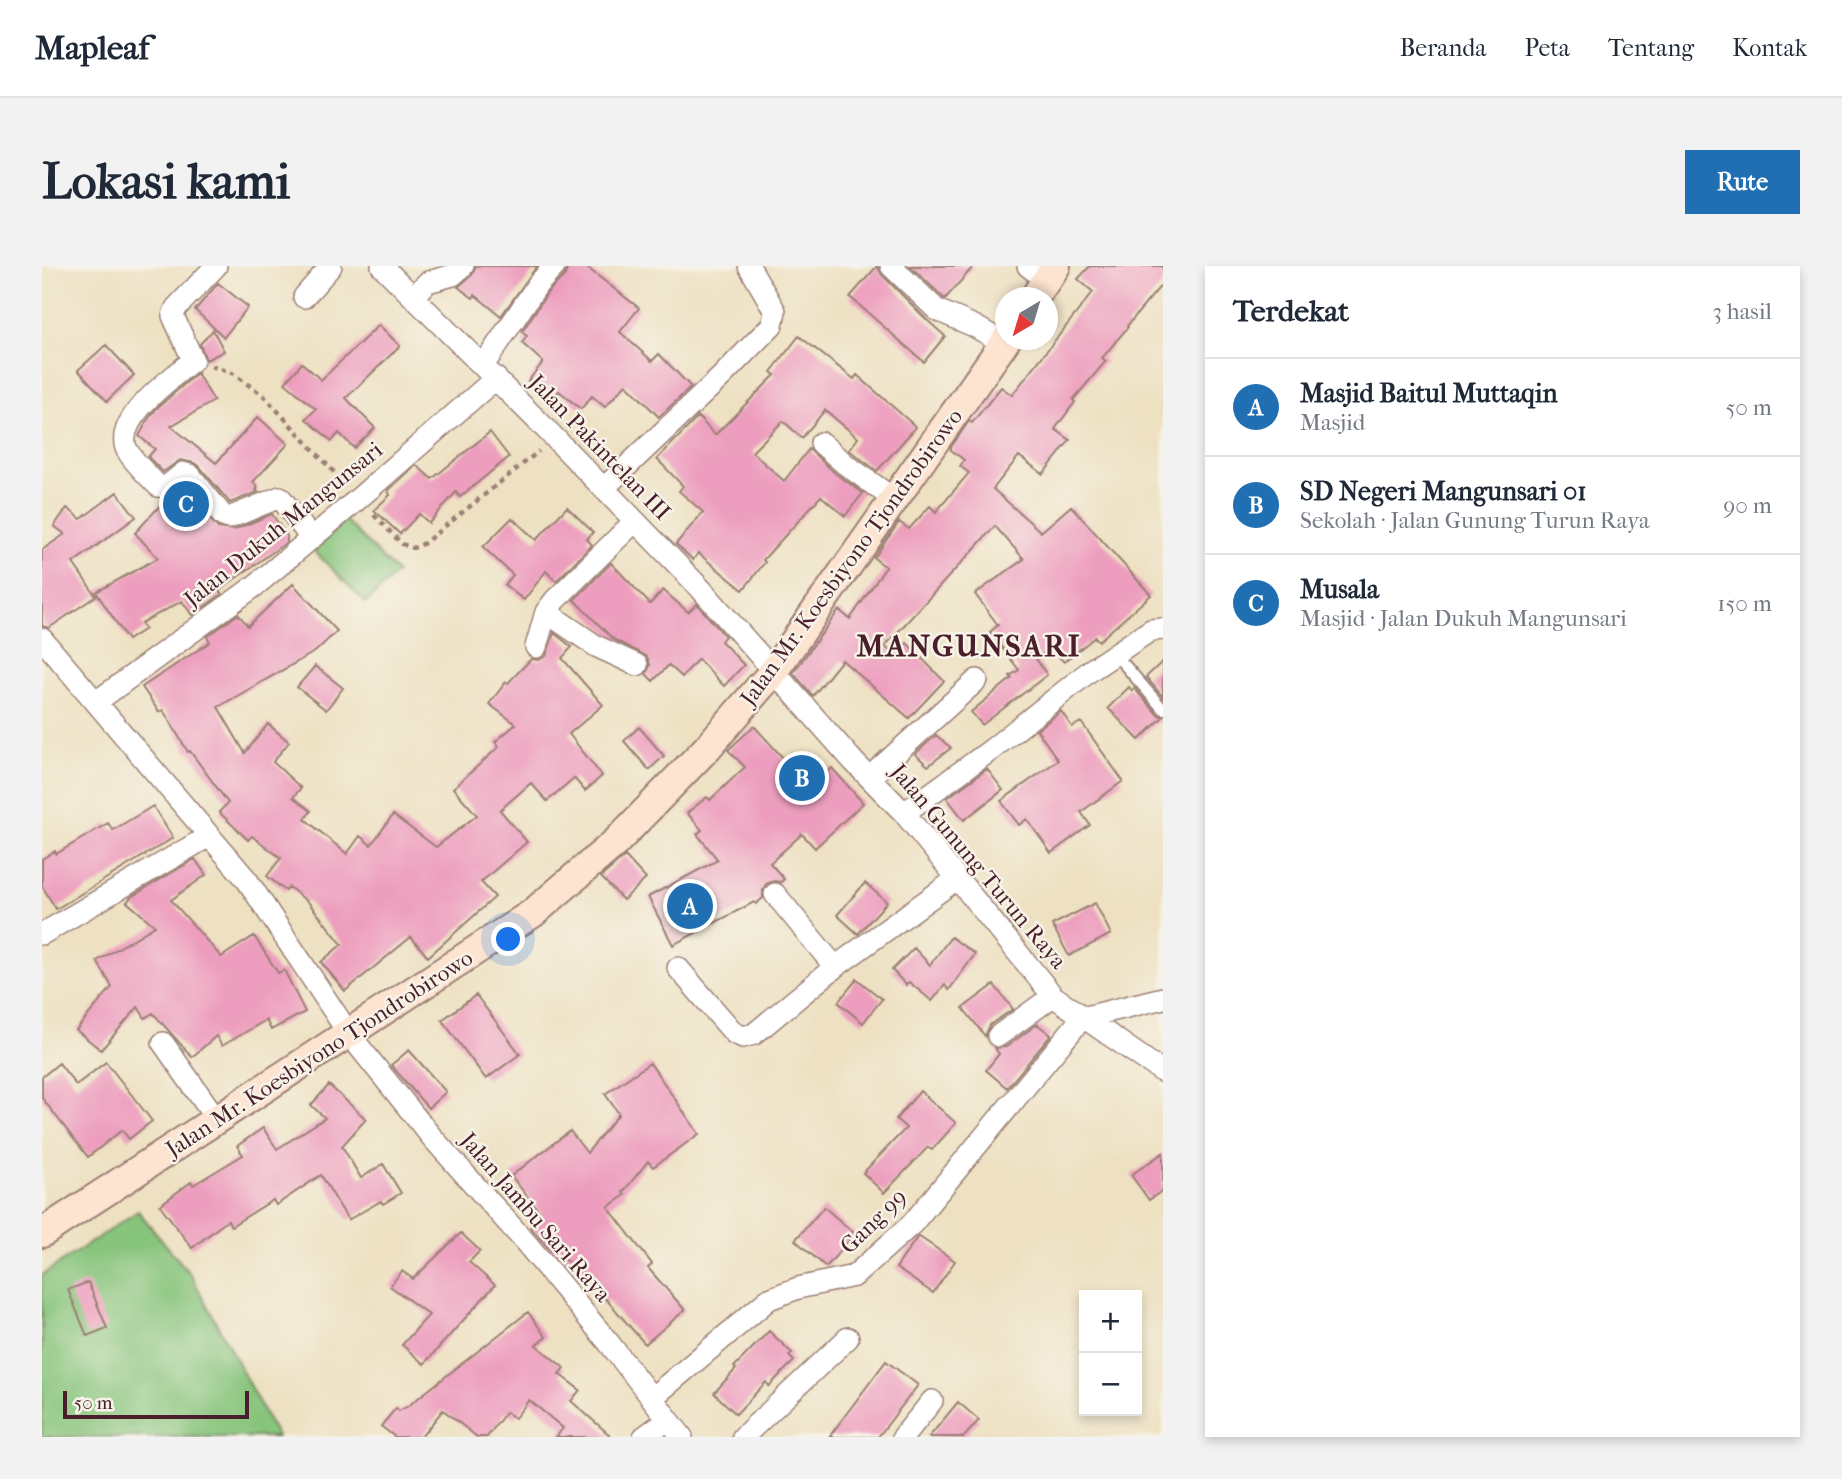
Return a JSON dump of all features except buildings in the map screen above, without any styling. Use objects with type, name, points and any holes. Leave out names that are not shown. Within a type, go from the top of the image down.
[{"type":"main road","name":"Jalan Mr. Koesbiyono Tjondrobirowo","points":[[42,1233],[533,913],[617,842],[707,748],[773,672],[999,350]]},
{"type":"street","points":[[216,266],[176,308],[173,316],[193,360],[137,410],[126,429],[124,439],[127,450],[158,486],[166,487],[183,473],[190,475],[223,516],[229,518],[281,498],[311,538]]},
{"type":"street","points":[[304,297],[331,266]]},
{"type":"street","name":"Jalan Pakintelan III","points":[[382,266],[604,488],[701,589],[773,672]]},
{"type":"street","points":[[413,297],[428,282],[453,275],[463,266]]},
{"type":"street","name":"Jalan Dukuh Mangunsari","points":[[96,702],[256,585],[358,499],[490,372],[538,284],[555,266]]},
{"type":"street","points":[[604,488],[772,325],[775,311],[749,266]]},
{"type":"street","points":[[891,266],[937,310],[995,336]]},
{"type":"street","points":[[821,443],[895,500]]},
{"type":"street","points":[[536,647],[546,612],[555,600],[635,521]]},
{"type":"street","points":[[546,612],[596,646],[637,665]]},
{"type":"street","points":[[904,813],[991,750],[1091,670],[1152,629],[1163,629]]},
{"type":"street","points":[[42,639],[247,880],[349,1034]]},
{"type":"street","name":"Jalan Gunung Turun Raya","points":[[773,672],[904,813],[1053,996],[1163,1072]]},
{"type":"street","points":[[870,777],[977,680]]},
{"type":"street","points":[[42,934],[209,835]]},
{"type":"street","points":[[678,968],[725,1025],[743,1037],[754,1034],[835,967],[958,878]]},
{"type":"street","points":[[775,894],[835,967]]},
{"type":"street","points":[[998,1036],[1053,996]]},
{"type":"street","points":[[1082,1018],[1163,998]]},
{"type":"street","name":"Gang 99","points":[[652,1398],[769,1298],[798,1288],[854,1276],[912,1224],[1082,1018]]},
{"type":"street","name":"Jalan Jambu Sari Raya","points":[[349,1034],[430,1135],[527,1244],[682,1437]]},
{"type":"street","points":[[163,1043],[217,1120]]},
{"type":"street","points":[[743,1437],[848,1338]]},
{"type":"street","points":[[903,1437],[932,1401]]},
{"type":"street","points":[[644,1437],[667,1420]]},
{"type":"lane","points":[[1115,654],[1163,709]]},
{"type":"path","points":[[193,360],[232,373],[264,396],[402,544],[413,548],[424,544],[555,438]]},
{"type":"green space","points":[[345,520],[397,573],[366,603],[314,551]]},
{"type":"green space","points":[[138,1211],[191,1275],[277,1437],[42,1437],[42,1275]]},
{"type":"place","name":"Musala","points":[[186,504]]},
{"type":"place","name":"SD Negeri Mangunsari 01","points":[[802,778]]},
{"type":"place","name":"Masjid Baitul Muttaqin","points":[[690,906]]},
{"type":"district","name":"MANGUNSARI","points":[[969,646]]}]
